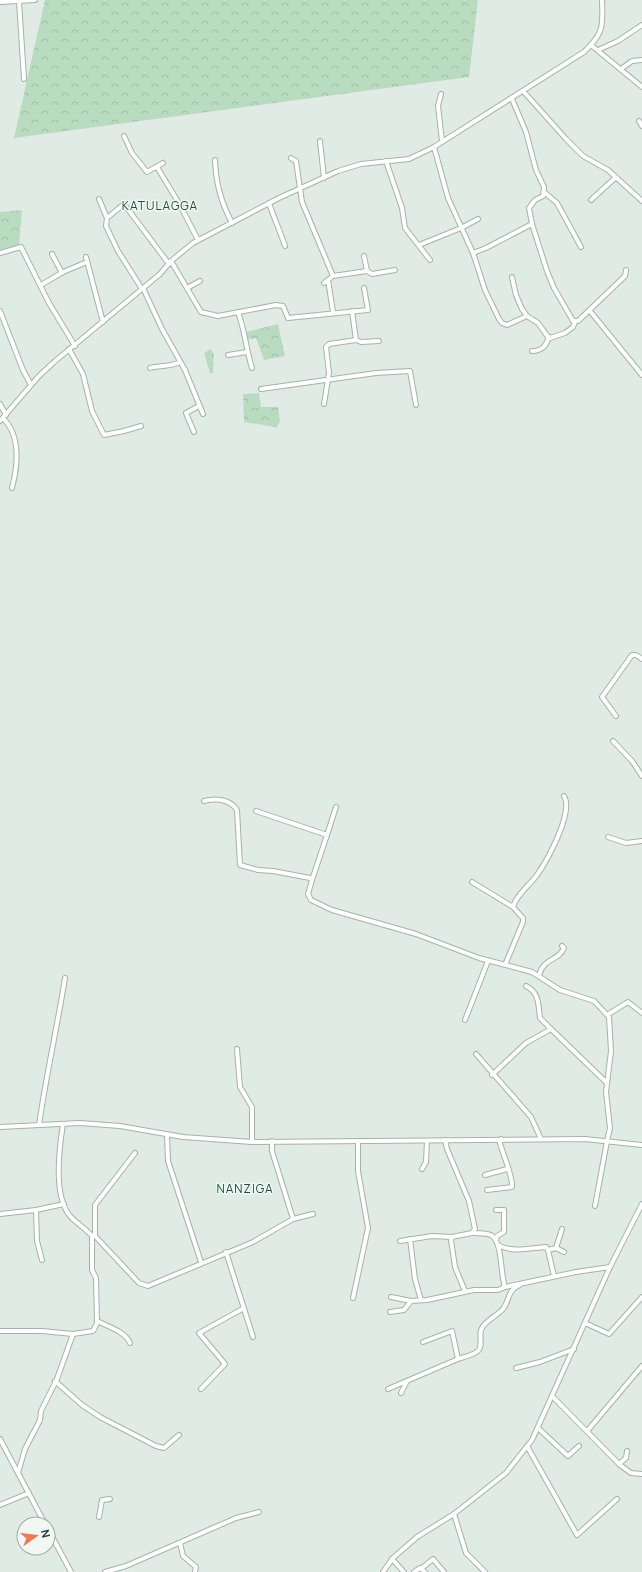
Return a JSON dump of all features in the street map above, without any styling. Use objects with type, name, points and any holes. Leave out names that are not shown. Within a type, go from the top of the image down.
[{"type":"street","points":[[0,2],[35,0]]},
{"type":"street","points":[[3,418],[31,385],[69,349],[75,346],[170,262],[198,240],[269,203],[324,178],[356,166],[409,159],[434,147],[524,92],[591,45],[598,38],[602,29],[602,0]]},
{"type":"street","points":[[19,1],[24,79]]},
{"type":"street","points":[[598,50],[618,41],[642,25]]},
{"type":"street","points":[[591,45],[642,87]]},
{"type":"street","points":[[621,69],[632,61],[642,60]]},
{"type":"street","points":[[524,92],[566,140],[583,156],[608,170],[642,201]]},
{"type":"street","points":[[441,94],[438,106],[442,142]]},
{"type":"street","points":[[512,99],[526,132],[534,164],[544,187],[544,192],[557,203],[581,247]]},
{"type":"street","points":[[638,121],[642,126]]},
{"type":"street","points":[[124,136],[132,153],[148,172],[163,163]]},
{"type":"street","points":[[320,141],[324,178]]},
{"type":"street","points":[[434,147],[448,198],[473,253],[485,290],[498,319],[507,325],[527,316]]},
{"type":"street","points":[[291,158],[296,161],[302,202],[333,276]]},
{"type":"street","points":[[215,160],[216,184],[222,204],[232,223]]},
{"type":"street","points":[[386,161],[402,208],[405,228],[430,260]]},
{"type":"street","points":[[157,167],[180,205],[198,240]]},
{"type":"street","points":[[591,200],[615,178]]},
{"type":"street","points":[[544,192],[529,208],[532,224],[554,288],[575,322]]},
{"type":"street","points":[[99,199],[107,218],[106,226],[118,251],[142,288],[180,362],[203,414]]},
{"type":"street","points":[[269,203],[285,246]]},
{"type":"street","points":[[107,218],[124,204],[170,262],[201,312],[218,316],[276,305],[283,306],[288,318],[333,312],[368,310],[364,288]]},
{"type":"street","points":[[419,245],[462,228],[478,219]]},
{"type":"street","points":[[473,253],[486,248],[532,224]]},
{"type":"street","points":[[0,253],[21,247],[49,303],[75,346]]},
{"type":"street","points":[[52,254],[62,273]]},
{"type":"street","points":[[364,256],[367,271]]},
{"type":"street","points":[[86,257],[103,322]]},
{"type":"street","points":[[41,285],[62,273],[87,262]]},
{"type":"street","points":[[333,312],[326,282],[333,276],[367,271],[372,274],[395,270]]},
{"type":"street","points":[[549,337],[565,333],[573,327],[575,322],[590,311],[625,276],[626,270]]},
{"type":"street","points":[[512,277],[516,295],[527,316],[538,323],[549,337]]},
{"type":"street","points":[[186,288],[200,281]]},
{"type":"street","points":[[0,311],[23,370],[31,385]]},
{"type":"street","points":[[352,311],[356,340]]},
{"type":"street","points":[[590,311],[642,375]]},
{"type":"street","points":[[238,312],[244,330],[247,352],[252,368]]},
{"type":"street","points":[[532,351],[546,346],[549,337]]},
{"type":"street","points":[[324,404],[328,381],[326,347],[329,344],[356,340],[361,342],[379,341]]},
{"type":"street","points":[[69,349],[83,374],[92,411],[104,435],[124,432],[141,426]]},
{"type":"street","points":[[228,355],[247,352]]},
{"type":"street","points":[[150,368],[158,365],[174,365],[180,362]]},
{"type":"street","points":[[261,389],[328,381],[376,373],[410,371],[416,405]]},
{"type":"street","points":[[0,404],[3,418],[12,429],[16,443],[12,488]]},
{"type":"street","points":[[194,432],[186,413],[199,406]]},
{"type":"street","points":[[616,716],[602,697],[632,655],[636,655],[642,659]]},
{"type":"street","points":[[613,741],[632,761],[642,776]]},
{"type":"street","points":[[513,907],[514,902],[526,889],[545,862],[566,813],[567,803],[564,796]]},
{"type":"street","points":[[204,801],[217,799],[234,805],[237,810],[240,864],[258,870],[273,871],[310,878],[312,880]]},
{"type":"street","points":[[336,807],[308,894],[311,900],[332,910],[416,934],[488,961],[539,975],[560,990],[594,1001],[610,1017],[611,1051],[606,1092],[610,1128],[595,1206]]},
{"type":"street","points":[[256,811],[327,835]]},
{"type":"street","points":[[608,837],[626,843],[642,840]]},
{"type":"street","points":[[472,882],[513,907],[523,918],[523,922],[505,965]]},
{"type":"street","points":[[539,975],[546,962],[561,954],[564,948],[562,946]]},
{"type":"street","points":[[465,1020],[488,961]]},
{"type":"street","points":[[39,1125],[46,1075],[52,1052],[65,978]]},
{"type":"street","points":[[526,986],[536,994],[539,1004],[540,1018],[607,1083]]},
{"type":"street","points":[[607,1015],[628,1002],[642,1012]]},
{"type":"street","points":[[492,1075],[526,1042],[551,1029]]},
{"type":"street","points":[[237,1049],[240,1087],[252,1107],[252,1142]]},
{"type":"street","points":[[476,1054],[492,1075],[531,1117],[541,1139]]},
{"type":"street","points":[[0,1127],[80,1123],[120,1126],[167,1135],[252,1142],[585,1138],[642,1145]]},
{"type":"street","points":[[63,1124],[59,1179],[64,1204],[71,1217],[94,1236],[139,1283],[148,1286],[198,1266],[201,1262],[205,1262],[265,1236],[293,1219],[313,1214]]},
{"type":"street","points":[[167,1135],[168,1161],[201,1262]]},
{"type":"street","points":[[487,1190],[512,1187],[510,1173],[507,1168],[500,1143],[501,1139]]},
{"type":"street","points":[[422,1169],[426,1162],[426,1140]]},
{"type":"street","points":[[445,1140],[447,1149],[470,1201],[475,1229],[479,1234]]},
{"type":"street","points":[[272,1141],[272,1151],[293,1219]]},
{"type":"street","points":[[353,1298],[368,1228],[358,1171],[358,1141]]},
{"type":"street","points":[[0,1331],[42,1331],[73,1334],[93,1331],[97,1321],[96,1278],[92,1270],[95,1205],[135,1153]]},
{"type":"street","points":[[485,1175],[507,1168]]},
{"type":"street","points":[[0,1214],[36,1210],[64,1204]]},
{"type":"street","points":[[383,1572],[392,1559],[417,1537],[454,1514],[506,1473],[527,1446],[538,1428],[553,1397],[610,1267],[642,1204]]},
{"type":"street","points":[[36,1210],[37,1241],[42,1260]]},
{"type":"street","points":[[496,1210],[504,1210],[505,1220],[504,1232],[497,1236],[496,1240]]},
{"type":"street","points":[[472,1233],[475,1229]]},
{"type":"street","points":[[556,1248],[562,1229]]},
{"type":"street","points":[[400,1241],[432,1236],[452,1238],[472,1233],[492,1236],[498,1245],[505,1287]]},
{"type":"street","points":[[452,1238],[451,1240],[455,1267],[465,1291]]},
{"type":"street","points":[[410,1239],[415,1279],[421,1300]]},
{"type":"street","points":[[498,1245],[514,1249],[531,1250],[546,1247],[548,1250],[556,1248],[564,1252]]},
{"type":"street","points":[[548,1250],[554,1276]]},
{"type":"street","points":[[226,1252],[253,1337]]},
{"type":"street","points":[[388,1389],[478,1351],[480,1348],[480,1334],[482,1328],[504,1308],[509,1294],[514,1287],[554,1276],[610,1267]]},
{"type":"street","points":[[391,1297],[411,1301],[442,1298],[465,1291],[498,1290],[505,1287],[520,1285]]},
{"type":"street","points":[[585,1323],[609,1334],[642,1297]]},
{"type":"street","points":[[390,1312],[404,1310],[411,1301]]},
{"type":"street","points":[[201,1389],[225,1364],[199,1333],[244,1308]]},
{"type":"street","points":[[97,1321],[115,1330],[125,1337],[130,1343]]},
{"type":"street","points":[[423,1342],[452,1331],[458,1359]]},
{"type":"street","points":[[18,1473],[25,1449],[40,1420],[49,1392],[55,1381],[73,1334]]},
{"type":"street","points":[[516,1368],[540,1362],[574,1349]]},
{"type":"street","points":[[588,1430],[642,1366]]},
{"type":"street","points":[[401,1393],[407,1380]]},
{"type":"street","points":[[55,1381],[82,1405],[100,1417],[156,1446],[164,1448],[178,1435]]},
{"type":"street","points":[[553,1397],[571,1417],[588,1430],[619,1464],[631,1473],[642,1474]]},
{"type":"street","points":[[538,1428],[568,1456],[578,1446]]},
{"type":"street","points":[[0,1439],[42,1516]]},
{"type":"street","points":[[527,1446],[577,1535],[618,1499]]},
{"type":"street","points":[[619,1464],[626,1458],[627,1451]]},
{"type":"street","points":[[0,1505],[29,1493]]},
{"type":"street","points":[[99,1517],[102,1500],[110,1499]]},
{"type":"street","points":[[105,1572],[126,1566],[236,1518],[259,1512]]},
{"type":"street","points":[[454,1514],[466,1553],[484,1572]]},
{"type":"street","points":[[180,1543],[183,1556],[196,1567],[195,1572]]},
{"type":"street","points":[[56,1544],[71,1572]]},
{"type":"street","points":[[392,1559],[404,1572]]},
{"type":"street","points":[[414,1572],[422,1568],[433,1559],[444,1572]]},
{"type":"street","points":[[422,1568],[425,1572]]},
{"type":"green space","points":[[45,0],[478,0],[469,77],[14,138]]},
{"type":"green space","points":[[22,210],[19,246],[0,251],[0,212]]},
{"type":"green space","points":[[278,324],[285,356],[264,360],[256,338],[247,340],[246,332]]},
{"type":"green space","points":[[211,349],[214,355],[213,373],[210,373],[204,353]]},
{"type":"green space","points":[[259,393],[261,407],[278,407],[280,422],[276,427],[244,422],[243,394]]},
{"type":"district","name":"KATULAGGA","points":[[160,205]]},
{"type":"district","name":"NANZIGA","points":[[245,1188]]}]
